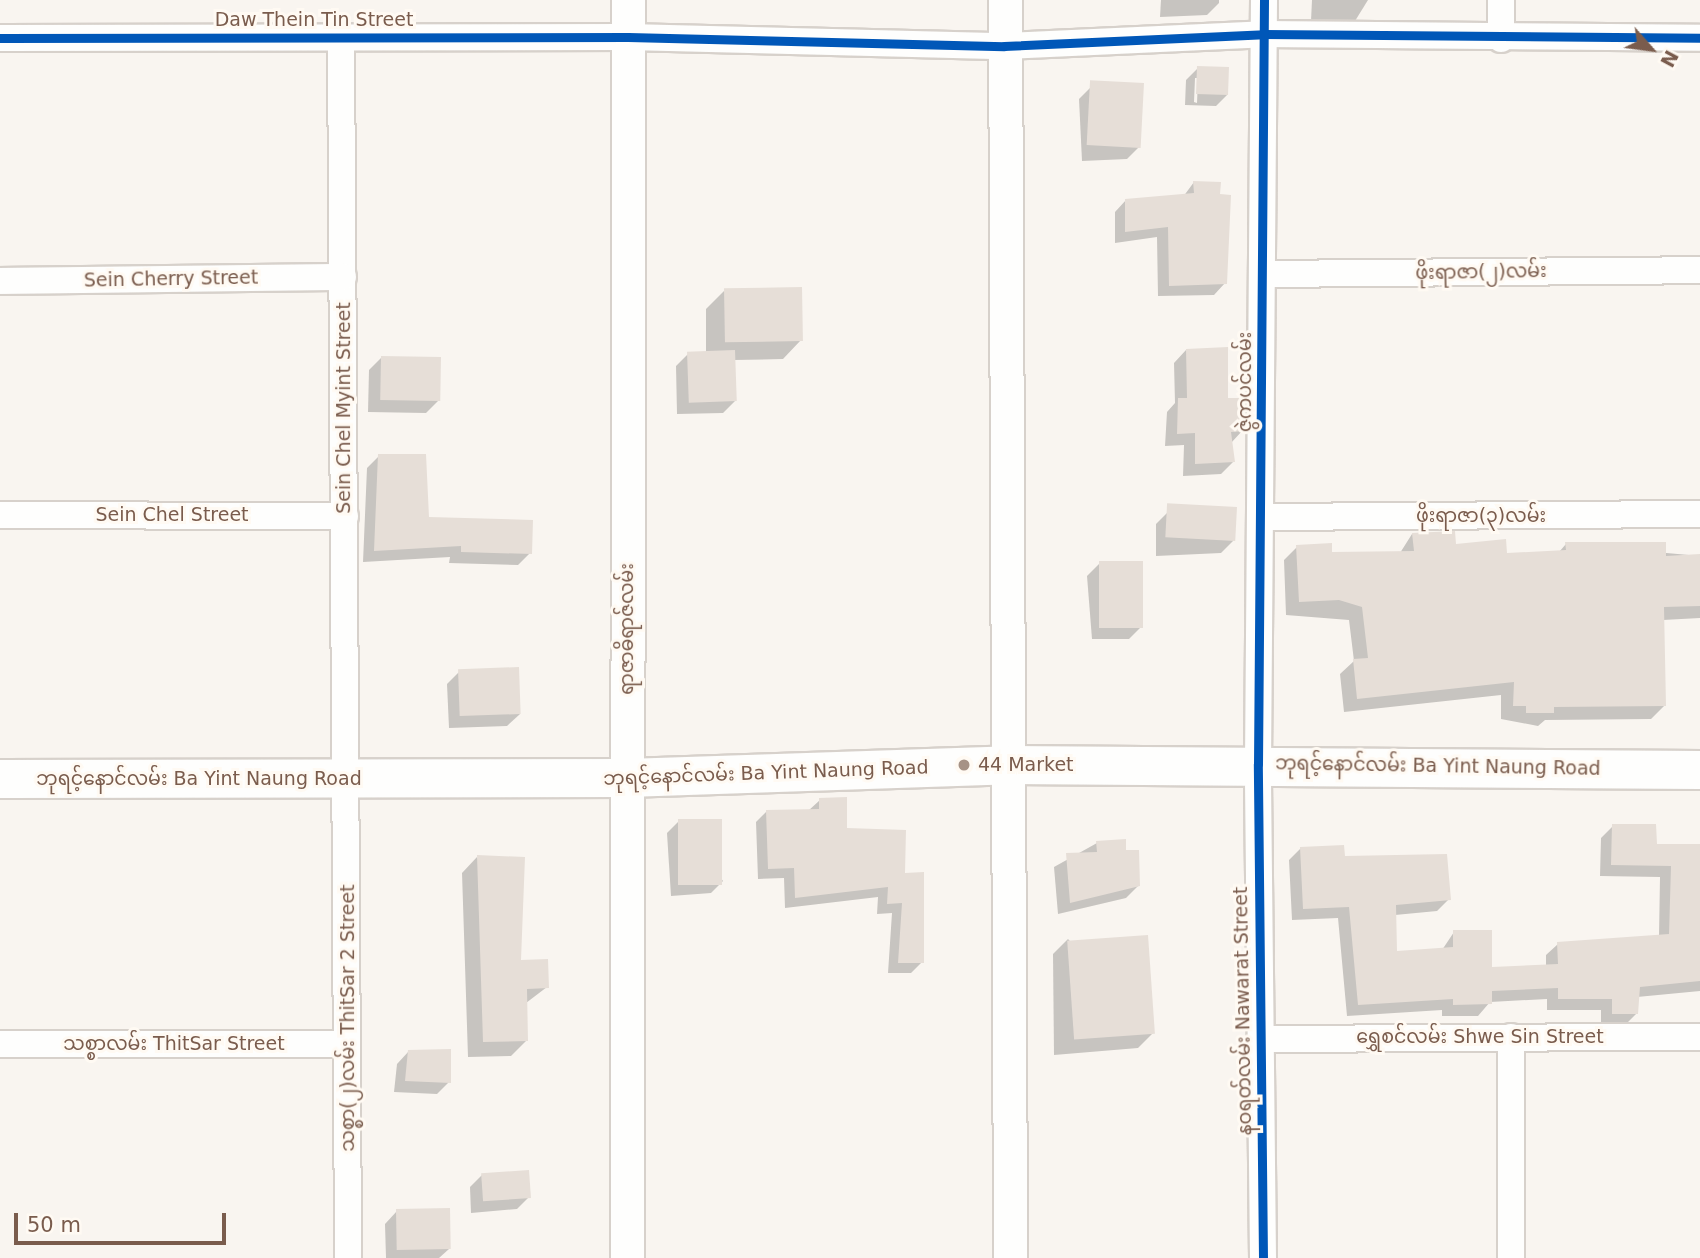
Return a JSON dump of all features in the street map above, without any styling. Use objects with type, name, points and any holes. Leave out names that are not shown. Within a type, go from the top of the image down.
[{"type":"main road","name":"ဘုရင့်နောင်လမ်း Ba Yint Naung Road","points":[[0,779],[627,778],[1010,765],[1258,764],[1700,770]]},
{"type":"street","name":"ရာဇာဓိရာဇ်လမ်း","points":[[627,1258],[628,0]]},
{"type":"street","points":[[1004,0],[1010,765],[1010,1258]]},
{"type":"street","name":"ဇွဲကပင်လမ်း","points":[[1258,764],[1263,517],[1264,0]]},
{"type":"street","points":[[1501,0],[1501,39]]},
{"type":"street","name":"Daw Thein Tin Street","points":[[0,37],[628,37],[1004,46],[1264,34],[1501,39],[1700,38]]},
{"type":"street","name":"Sein Chel Myint Street","points":[[341,37],[348,779]]},
{"type":"street","name":"ဖိုးရာဇာ(၂)လမ်း","points":[[1262,274],[1700,270]]},
{"type":"street","name":"Sein Cherry Street","points":[[0,281],[343,277]]},
{"type":"street","name":"ဖိုးရာဇာ(၃)လမ်း","points":[[1263,517],[1700,514]]},
{"type":"street","name":"Sein Chel Street","points":[[0,515],[345,516]]},
{"type":"street","name":"နဝရတ်လမ်း Nawarat Street","points":[[1258,764],[1263,1258]]},
{"type":"street","name":"သစ္စာ(၂)လမ်း ThitSar 2 Street","points":[[348,779],[348,1258]]},
{"type":"street","points":[[1511,1037],[1511,1258]]},
{"type":"street","name":"ရွှေစင်လမ်း Shwe Sin Street","points":[[1261,1039],[1700,1037]]},
{"type":"street","name":"သစ္စာလမ်း ThitSar Street","points":[[0,1044],[348,1044]]},
{"type":"building","points":[[1197,66],[1229,67],[1228,95],[1196,94]]},
{"type":"building","points":[[1090,80],[1144,83],[1141,148],[1087,145]]},
{"type":"building","points":[[1193,181],[1221,182],[1220,194],[1231,195],[1227,284],[1169,286],[1168,227],[1125,232],[1125,199],[1194,193]]},
{"type":"building","points":[[802,287],[803,341],[725,342],[724,288]]},
{"type":"building","points":[[1228,347],[1228,398],[1243,398],[1245,431],[1231,432],[1235,462],[1195,464],[1195,433],[1177,434],[1178,398],[1187,398],[1186,349]]},
{"type":"building","points":[[735,350],[737,401],[689,403],[687,352]]},
{"type":"building","points":[[381,356],[441,357],[440,401],[380,400]]},
{"type":"building","points":[[378,454],[426,454],[429,517],[533,520],[532,554],[461,552],[461,546],[374,551]]},
{"type":"building","points":[[1167,503],[1237,507],[1235,541],[1165,537]]},
{"type":"building","points":[[1455,531],[1456,544],[1506,539],[1507,553],[1566,550],[1565,542],[1666,542],[1666,556],[1700,554],[1700,606],[1664,607],[1666,706],[1554,707],[1554,713],[1526,713],[1526,706],[1513,706],[1514,682],[1357,699],[1353,659],[1368,658],[1362,607],[1339,600],[1299,602],[1296,545],[1332,543],[1332,552],[1414,551],[1412,533]]},
{"type":"building","points":[[1099,561],[1143,561],[1143,628],[1099,628]]},
{"type":"building","points":[[519,667],[521,714],[460,716],[458,669]]},
{"type":"building","points":[[847,797],[847,828],[906,830],[905,873],[924,872],[924,963],[898,963],[902,903],[887,904],[888,887],[795,898],[794,868],[768,869],[766,810],[819,809],[819,798]]},
{"type":"building","points":[[678,819],[722,819],[722,885],[678,885]]},
{"type":"building","points":[[1612,824],[1656,824],[1657,844],[1700,844],[1700,981],[1640,987],[1638,1014],[1612,1014],[1612,999],[1558,999],[1558,988],[1492,991],[1492,1004],[1453,1005],[1453,999],[1358,1005],[1349,907],[1303,909],[1300,847],[1344,845],[1345,856],[1447,854],[1451,900],[1396,905],[1397,951],[1453,947],[1453,930],[1492,930],[1492,967],[1558,964],[1557,942],[1669,934],[1671,866],[1611,865]]},
{"type":"building","points":[[1126,839],[1126,850],[1139,850],[1140,886],[1070,903],[1066,853],[1097,852],[1096,841]]},
{"type":"building","points":[[477,855],[525,857],[521,960],[548,959],[549,988],[527,989],[528,1041],[483,1042]]},
{"type":"building","points":[[1148,935],[1155,1034],[1074,1039],[1067,941]]},
{"type":"building","points":[[451,1049],[451,1083],[405,1081],[408,1050]]},
{"type":"building","points":[[529,1170],[531,1198],[483,1201],[481,1173]]},
{"type":"building","points":[[450,1208],[451,1249],[397,1250],[396,1209]]},
{"type":"cycle path","points":[[1263,1258],[1258,764],[1264,0]]},
{"type":"cycle path","points":[[0,38],[628,37],[1004,46],[1264,34],[1700,38]]},
{"type":"place","name":"44 Market","points":[[964,765]]}]
